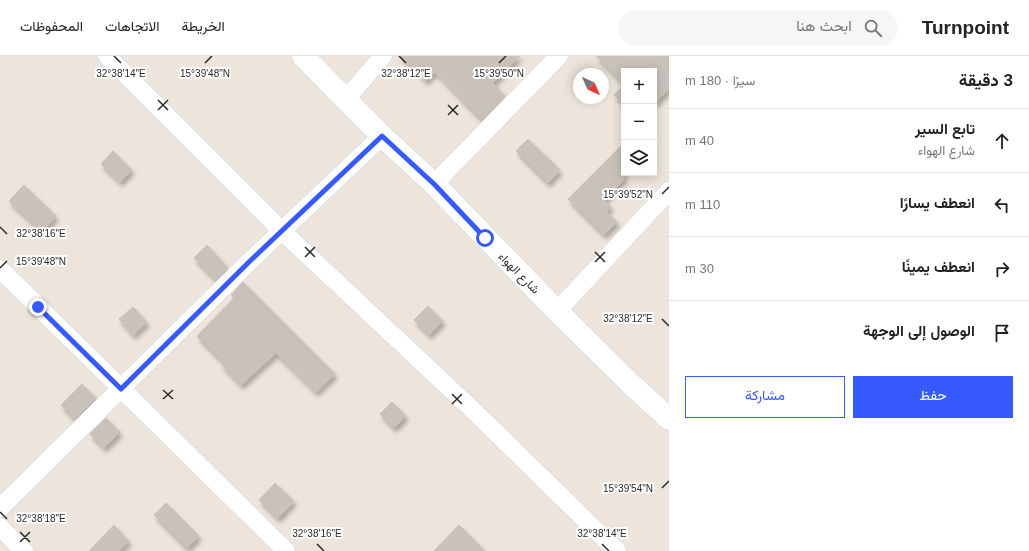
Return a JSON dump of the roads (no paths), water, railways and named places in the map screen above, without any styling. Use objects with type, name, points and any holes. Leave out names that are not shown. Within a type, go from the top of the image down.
[{"type":"street","points":[[107,56],[282,231],[477,414],[617,551]]},
{"type":"street","name":"شارع الهواء","points":[[303,56],[382,136],[434,184],[557,311],[632,385],[669,419]]},
{"type":"street","points":[[346,99],[383,56]]},
{"type":"street","points":[[434,184],[559,56]]},
{"type":"street","points":[[0,508],[282,231],[382,136]]},
{"type":"street","points":[[557,311],[669,191]]},
{"type":"street","points":[[0,269],[286,551]]},
{"type":"street","points":[[0,527],[24,551]]}]
